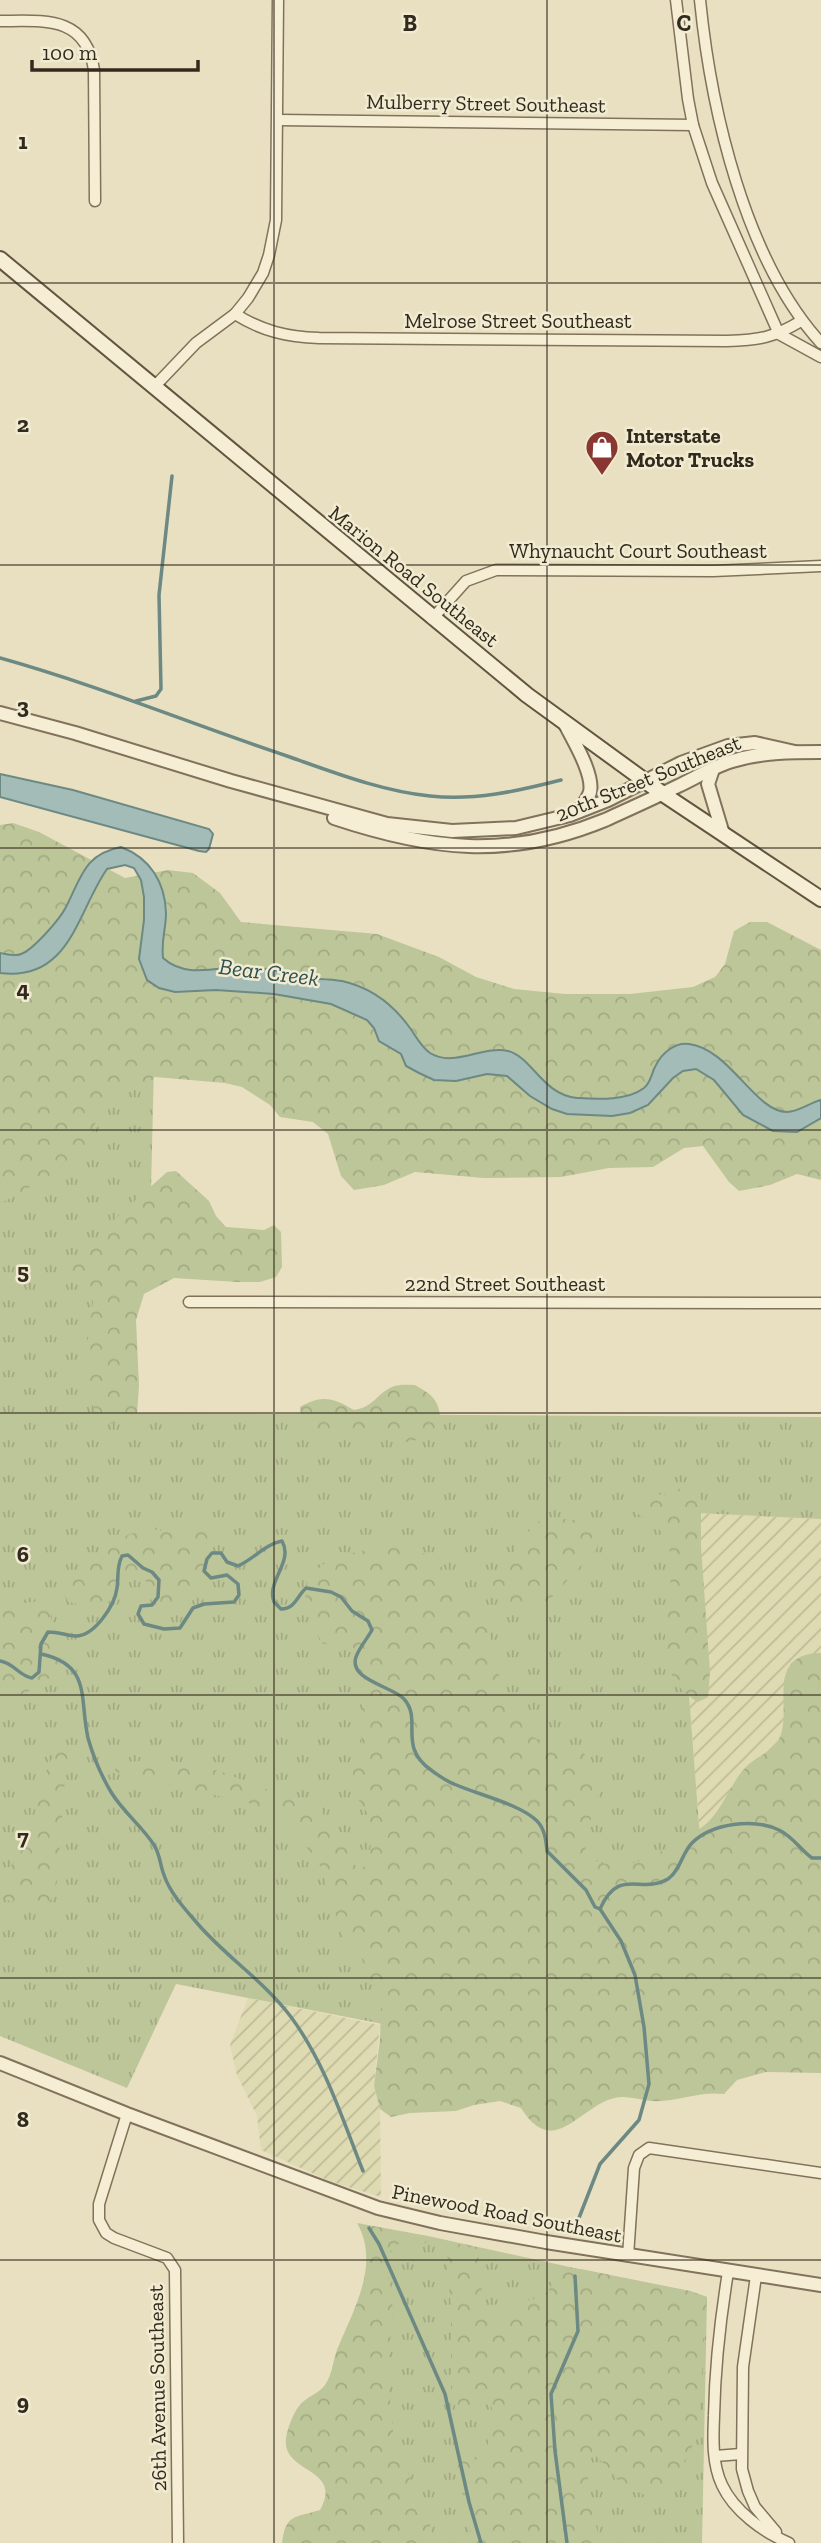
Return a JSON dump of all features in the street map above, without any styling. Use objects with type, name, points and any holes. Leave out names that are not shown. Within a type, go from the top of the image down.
[{"type":"main road","name":"Marion Road Southeast","points":[[0,260],[432,619],[565,724],[663,794],[821,899]]},
{"type":"street","points":[[154,387],[196,343],[235,314],[257,284],[269,255],[276,220],[278,0]]},
{"type":"street","points":[[677,0],[688,99],[693,125],[712,183],[779,334],[821,357]]},
{"type":"street","points":[[700,0],[703,33],[720,125],[735,179],[765,255],[801,321],[821,344]]},
{"type":"street","points":[[0,21],[59,23],[74,31],[87,44],[94,70],[95,201]]},
{"type":"street","name":"Mulberry Street Southeast","points":[[278,120],[693,125]]},
{"type":"street","name":"Melrose Street Southeast","points":[[235,314],[264,330],[290,337],[312,338],[756,340],[779,334],[801,321]]},
{"type":"street","name":"Whynaucht Court Southeast","points":[[432,619],[466,581],[496,570],[723,570],[821,566]]},
{"type":"street","name":"20th Street Southeast","points":[[0,713],[387,824],[424,829],[472,831],[516,828],[553,820],[579,812],[728,746],[755,743],[795,752]]},
{"type":"street","points":[[565,724],[583,762],[591,787],[579,812]]},
{"type":"street","name":"20th Street Southeast","points":[[232,781],[374,831],[414,841],[453,846],[509,845],[556,837],[603,820],[713,769],[749,756],[821,752]]},
{"type":"street","points":[[713,769],[708,784],[723,834]]},
{"type":"street","name":"22nd Street Southeast","points":[[189,1302],[821,1303]]},
{"type":"street","name":"Pinewood Road Southeast","points":[[0,2063],[127,2114],[378,2208],[440,2223],[821,2286]]},
{"type":"street","name":"26th Avenue Southeast","points":[[127,2114],[99,2204],[99,2220],[106,2233],[159,2254],[172,2264],[175,2270],[178,2543]]},
{"type":"street","points":[[628,2256],[632,2175],[635,2161],[644,2151],[656,2148],[821,2173]]},
{"type":"street","points":[[728,2272],[715,2354],[715,2456],[722,2486],[734,2506],[786,2542]]},
{"type":"street","points":[[756,2276],[744,2350],[741,2454],[751,2499],[786,2542]]},
{"type":"street","points":[[715,2456],[741,2454]]},
{"type":"shaded area","points":[[675,1512],[821,1519],[821,1813],[702,1864]]},
{"type":"shaded area","points":[[248,1998],[380,2025],[374,2086],[380,2109],[381,2197],[332,2182],[261,2150],[257,2116],[237,2075],[230,2045]]},
{"type":"green space","points":[[13,823],[39,832],[125,878],[168,870],[193,873],[220,893],[241,922],[377,934],[439,957],[476,977],[514,989],[565,994],[630,994],[693,987],[715,977],[725,964],[734,931],[750,922],[767,922],[821,950],[821,1180],[797,1174],[770,1185],[739,1191],[729,1182],[703,1146],[684,1148],[653,1167],[609,1168],[561,1177],[484,1178],[415,1172],[384,1185],[354,1190],[341,1176],[328,1134],[313,1122],[280,1117],[270,1105],[242,1087],[155,1077],[111,1096],[100,1109],[92,1133],[79,1156],[0,1204],[0,825]]},
{"type":"green space","points":[[0,1055],[154,1063],[150,1234],[112,1413],[821,1417],[821,1519],[675,1512],[702,1864],[393,2026],[176,1984],[127,2088],[0,2036]]},
{"type":"green space","points":[[176,1171],[209,1201],[216,1216],[226,1227],[264,1230],[274,1225],[281,1232],[282,1267],[276,1277],[260,1282],[174,1278],[144,1294],[136,1320],[139,1386],[137,1414],[131,1419],[108,1424],[97,1412],[90,1397],[87,1380],[86,1361],[94,1290],[75,1284],[68,1272],[71,1260],[99,1239],[119,1215],[167,1172]]},
{"type":"green space","points":[[415,1385],[435,1400],[439,1409],[441,1423],[430,1436],[409,1442],[386,1440],[367,1432],[342,1430],[323,1442],[302,1427],[300,1407],[315,1400],[328,1399],[354,1410],[370,1404],[392,1387]]},
{"type":"green space","points":[[685,1484],[701,1492],[701,1547],[710,1672],[708,1697],[698,1702],[678,1685],[668,1665],[665,1643],[671,1572],[670,1551],[659,1529],[628,1507],[628,1499],[648,1494],[671,1495]]},
{"type":"green space","points":[[573,1520],[588,1525],[597,1533],[597,1548],[543,1607],[523,1612],[507,1610],[498,1599],[492,1583],[525,1535],[539,1521]]},
{"type":"green space","points":[[207,1522],[216,1532],[198,1594],[186,1605],[173,1611],[157,1608],[154,1593],[145,1580],[131,1580],[109,1601],[97,1607],[67,1601],[62,1589],[70,1576],[129,1534],[153,1529],[175,1533],[190,1525]]},
{"type":"green space","points":[[377,1545],[403,1545],[438,1563],[456,1582],[472,1609],[489,1630],[499,1675],[527,1733],[545,1744],[569,1745],[586,1755],[597,1775],[599,1791],[584,1843],[589,1858],[602,1863],[614,1865],[638,1862],[661,1852],[706,1824],[745,1768],[778,1741],[784,1715],[786,1674],[792,1663],[803,1656],[821,1653],[821,2073],[766,2072],[737,2080],[724,2094],[660,2101],[622,2097],[608,2100],[570,2124],[546,2130],[534,2124],[521,2108],[500,2101],[456,2111],[410,2113],[391,2117],[380,2109],[374,2086],[381,2006],[361,1957],[342,1934],[318,1860],[278,1817],[249,1803],[115,1772],[115,1763],[164,1759],[219,1771],[319,1809],[348,1844],[353,1864],[362,1869],[369,1858],[371,1843],[368,1814],[352,1790],[353,1769],[361,1748],[364,1662],[352,1646],[340,1642],[323,1644],[313,1627],[305,1600],[308,1578],[334,1555],[361,1552]]},
{"type":"green space","points":[[38,1601],[48,1608],[53,1639],[61,1651],[60,1669],[38,1685],[0,1705],[0,1607]]},
{"type":"green space","points":[[58,1749],[68,1751],[71,1762],[65,1779],[57,1882],[51,1900],[40,1907],[31,1907],[0,1898],[0,1874],[22,1851],[33,1822],[44,1777]]},
{"type":"green space","points":[[357,2223],[428,2236],[430,2239],[425,2243],[398,2244],[389,2253],[387,2272],[393,2313],[387,2371],[395,2450],[422,2498],[435,2543],[282,2543],[289,2521],[320,2510],[325,2496],[324,2486],[319,2478],[293,2459],[287,2450],[286,2439],[298,2408],[328,2381],[337,2350],[363,2285],[366,2254]]},
{"type":"green space","points":[[399,2234],[428,2236],[690,2291],[707,2297],[702,2543],[380,2543],[379,2244]]},
{"type":"green space","points":[[466,2244],[478,2250],[484,2315],[499,2319],[514,2304],[548,2292],[559,2268],[581,2269],[690,2291],[707,2297],[699,2414],[691,2451],[671,2482],[653,2497],[629,2490],[596,2456],[587,2460],[589,2495],[600,2543],[473,2543],[453,2452],[462,2442],[479,2466],[488,2464],[493,2414],[484,2394],[474,2401],[469,2416],[458,2411],[451,2398],[448,2245]]},
{"type":"water","points":[[0,774],[73,790],[209,829],[213,834],[209,849],[206,852],[199,851],[0,797]]},
{"type":"water","name":"Bear Creek","points":[[121,847],[148,865],[159,881],[166,913],[163,958],[171,964],[187,970],[233,967],[268,969],[296,977],[352,984],[379,997],[394,1009],[430,1053],[449,1058],[489,1051],[508,1051],[524,1060],[555,1090],[577,1098],[612,1098],[637,1092],[647,1085],[665,1053],[679,1045],[689,1044],[704,1048],[717,1057],[764,1102],[775,1109],[791,1112],[821,1100],[821,1118],[797,1132],[773,1131],[743,1115],[714,1080],[696,1069],[683,1071],[648,1105],[630,1113],[612,1116],[567,1114],[530,1096],[507,1076],[487,1074],[456,1081],[434,1080],[406,1066],[401,1054],[379,1041],[374,1028],[367,1020],[331,1004],[274,994],[216,990],[175,992],[159,988],[147,980],[139,959],[144,897],[141,880],[134,868],[125,865],[107,869],[57,955],[42,967],[23,973],[0,973],[0,953],[18,955],[32,947],[63,912],[91,861],[109,850]]},
{"type":"waterway","points":[[136,701],[156,696],[161,689],[159,595],[172,476]]},
{"type":"waterway","points":[[0,658],[108,692],[251,744],[393,790],[430,796],[463,797],[512,791],[561,780]]},
{"type":"waterway","points":[[0,1661],[32,1678],[39,1672],[41,1644],[48,1632],[75,1636],[82,1635],[96,1626],[115,1595],[120,1560],[122,1556],[128,1555],[159,1580],[158,1597],[152,1605],[141,1606],[138,1614],[144,1624],[164,1629],[180,1628],[193,1608],[204,1604],[234,1602],[239,1595],[238,1584],[227,1575],[211,1578],[204,1571],[207,1559],[212,1553],[221,1553],[227,1562],[238,1566],[270,1545],[282,1541],[285,1556],[273,1594],[274,1602],[281,1609],[293,1604],[306,1588],[331,1592],[341,1597],[352,1611],[368,1621],[372,1630],[357,1654],[355,1665],[365,1677],[404,1699],[411,1716],[415,1752],[421,1761],[448,1781],[509,1804],[537,1821],[546,1839],[547,1851],[586,1890],[595,1907],[600,1909],[621,1941],[635,1975],[644,2027],[649,2084],[639,2120],[600,2164],[577,2223]]},
{"type":"waterway","points":[[41,1654],[69,1666],[76,1675],[83,1697],[88,1738],[107,1786],[154,1845],[174,1894],[208,1935],[280,2004],[303,2035],[332,2091],[363,2171]]},
{"type":"waterway","points":[[600,1909],[615,1888],[631,1884],[658,1883],[668,1879],[692,1843],[700,1836],[722,1827],[746,1824],[769,1826],[788,1836],[812,1858],[821,1858]]},
{"type":"waterway","points":[[369,2228],[379,2244],[445,2394],[481,2543]]},
{"type":"waterway","points":[[567,2543],[555,2451],[551,2394],[578,2331],[575,2276]]},
{"type":"place","name":"Interstate Motor Trucks","points":[[602,477]]}]
